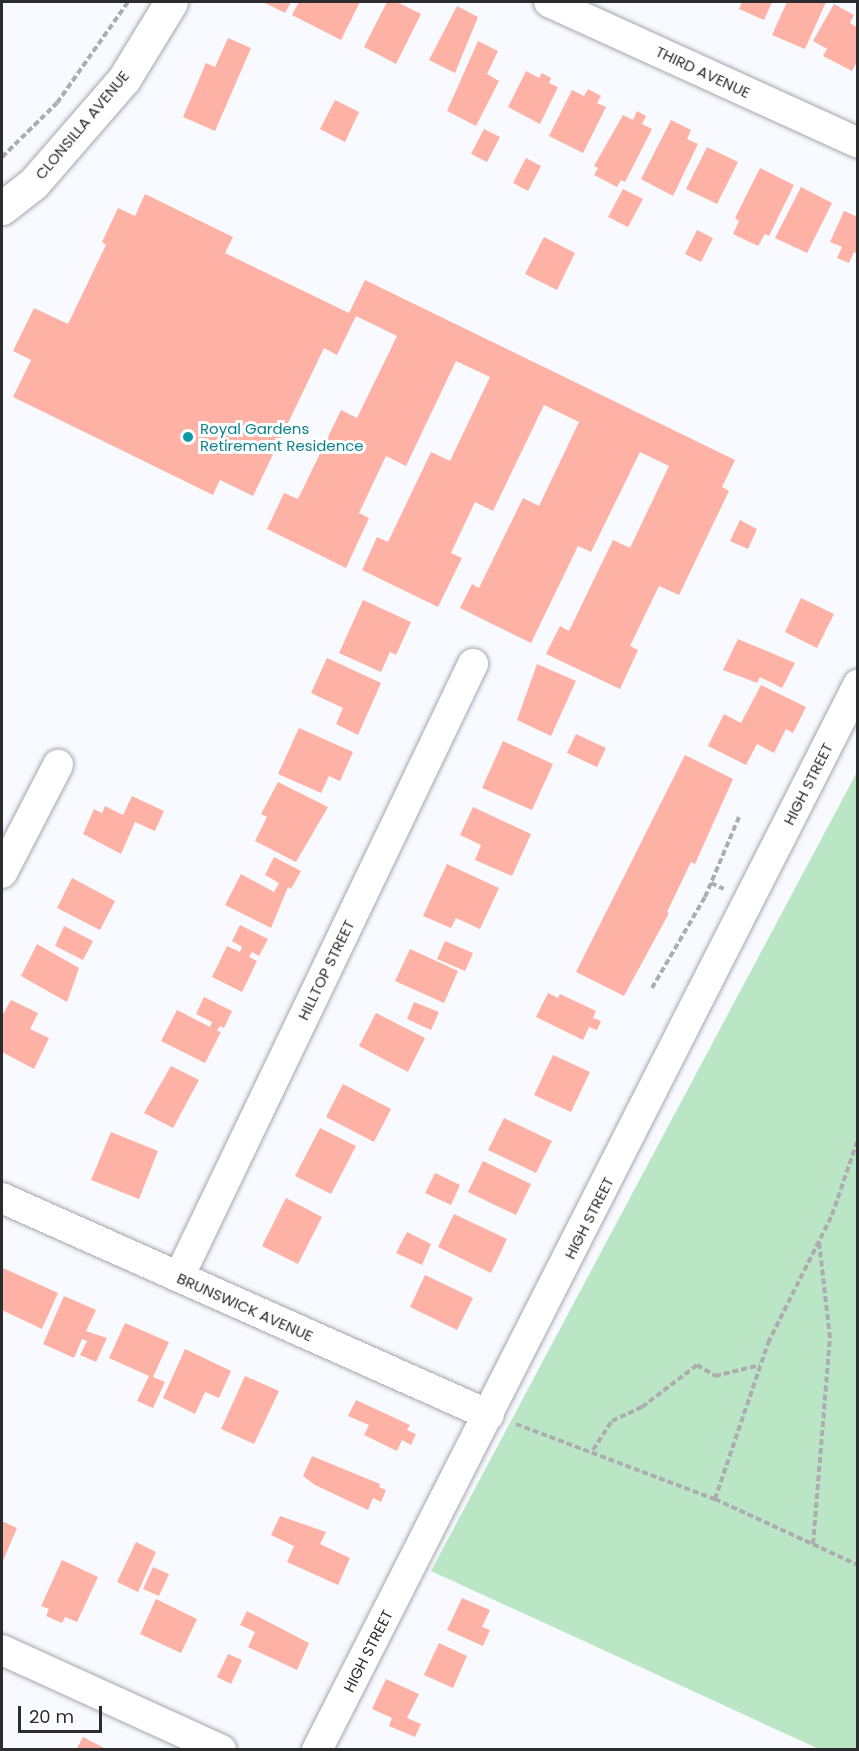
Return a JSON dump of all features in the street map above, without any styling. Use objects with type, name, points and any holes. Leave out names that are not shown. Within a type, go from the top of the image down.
[{"type":"main road","name":"CLONSILLA AVENUE","points":[[2,208],[33,184],[124,79],[171,2]]},
{"type":"street","name":"THIRD AVENUE","points":[[549,2],[858,143]]},
{"type":"street","name":"HILLTOP STREET","points":[[179,1277],[473,664]]},
{"type":"street","name":"HIGH STREET","points":[[317,1749],[489,1415],[858,685]]},
{"type":"street","points":[[2,873],[58,765]]},
{"type":"street","name":"BRUNSWICK AVENUE","points":[[2,1198],[489,1415]]},
{"type":"street","points":[[2,1650],[221,1749]]},
{"type":"path","points":[[2,157],[57,103],[128,2]]},
{"type":"path","points":[[652,988],[705,897],[739,817]]},
{"type":"path","points":[[715,1499],[760,1364],[819,1241],[858,1139]]},
{"type":"path","points":[[813,1544],[830,1338],[819,1241]]},
{"type":"path","points":[[593,1450],[612,1421],[642,1407],[697,1365],[715,1376],[760,1364]]},
{"type":"path","points":[[489,1415],[593,1450],[715,1499],[858,1565]]},
{"type":"green space","points":[[857,772],[858,1749],[821,1750],[431,1571]]},
{"type":"building","points":[[263,2],[291,2],[285,13]]},
{"type":"building","points":[[299,2],[360,2],[341,40],[292,15]]},
{"type":"building","points":[[387,2],[397,2],[421,14],[396,64],[364,47]]},
{"type":"building","points":[[742,2],[772,2],[764,20],[739,9]]},
{"type":"building","points":[[787,2],[826,2],[805,49],[772,35]]},
{"type":"building","points":[[834,4],[854,15],[850,23],[858,28],[858,60],[852,71],[823,56],[827,49],[813,41]]},
{"type":"building","points":[[457,6],[478,17],[455,73],[429,60]]},
{"type":"building","points":[[228,38],[251,48],[215,131],[183,117],[206,63],[215,67]]},
{"type":"building","points":[[478,41],[498,51],[487,74],[499,81],[476,126],[447,111]]},
{"type":"building","points":[[526,71],[539,78],[542,73],[551,78],[549,83],[558,87],[540,124],[508,107]]},
{"type":"building","points":[[588,89],[601,96],[597,103],[606,107],[583,153],[549,136],[572,90],[584,96]]},
{"type":"building","points":[[335,100],[359,112],[345,142],[320,129]]},
{"type":"building","points":[[637,111],[646,116],[642,124],[652,129],[625,182],[621,180],[617,187],[594,175],[598,168],[594,166],[623,115],[633,120]]},
{"type":"building","points":[[671,120],[691,130],[687,139],[698,144],[673,196],[641,179]]},
{"type":"building","points":[[484,129],[500,137],[487,162],[471,154]]},
{"type":"building","points":[[707,147],[738,162],[717,204],[686,189]]},
{"type":"building","points":[[526,158],[541,166],[528,191],[513,183]]},
{"type":"building","points":[[760,168],[794,185],[769,236],[765,234],[758,246],[733,234],[739,221],[735,218]]},
{"type":"building","points":[[801,187],[832,203],[807,253],[775,238]]},
{"type":"building","points":[[623,189],[643,199],[628,227],[608,217]]},
{"type":"building","name":"Royal Gardens Retirement Residence","points":[[145,194],[233,237],[225,253],[349,313],[365,280],[735,460],[722,487],[729,491],[679,595],[659,586],[630,646],[638,650],[620,689],[546,654],[560,626],[569,631],[613,540],[630,548],[669,466],[640,452],[591,552],[578,546],[531,643],[460,608],[472,584],[479,588],[523,498],[539,506],[579,422],[544,405],[493,511],[475,502],[451,553],[462,558],[438,607],[362,570],[377,537],[388,542],[431,452],[450,461],[490,377],[456,361],[406,466],[386,456],[359,513],[369,518],[346,568],[267,529],[284,493],[298,499],[341,410],[357,418],[397,336],[356,316],[337,355],[324,348],[253,496],[220,480],[213,495],[13,397],[31,360],[13,351],[34,308],[68,324],[106,245],[102,242],[118,208],[135,216]]},
{"type":"building","points":[[844,211],[858,217],[858,254],[854,252],[849,263],[837,258],[842,247],[830,242]]},
{"type":"building","points":[[697,230],[713,238],[701,262],[685,254]]},
{"type":"building","points":[[544,237],[575,253],[557,290],[525,274]]},
{"type":"building","points":[[740,520],[757,529],[748,549],[730,541]]},
{"type":"building","points":[[801,598],[834,614],[817,648],[785,632]]},
{"type":"building","points":[[363,600],[411,622],[396,655],[390,652],[381,672],[339,653]]},
{"type":"building","points":[[738,639],[795,663],[782,688],[760,677],[757,683],[723,670]]},
{"type":"building","points":[[327,658],[381,683],[358,735],[336,724],[343,708],[311,693]]},
{"type":"building","points":[[537,664],[576,681],[551,736],[517,720]]},
{"type":"building","points":[[761,685],[806,707],[793,733],[786,729],[774,753],[757,744],[746,765],[708,746],[724,714],[741,723]]},
{"type":"building","points":[[299,728],[353,752],[340,781],[329,776],[321,793],[278,774]]},
{"type":"building","points":[[576,734],[606,748],[597,767],[567,753]]},
{"type":"building","points":[[503,741],[553,764],[532,810],[482,788]]},
{"type":"building","points":[[685,755],[733,779],[695,864],[691,862],[667,912],[669,913],[624,996],[576,972]]},
{"type":"building","points":[[278,782],[328,807],[296,862],[255,841],[267,817],[261,814]]},
{"type":"building","points":[[132,796],[164,811],[155,831],[135,822],[121,854],[83,834],[94,809],[102,813],[105,806],[123,815]]},
{"type":"building","points":[[473,807],[531,834],[512,876],[475,860],[481,845],[460,835]]},
{"type":"building","points":[[274,857],[301,871],[291,889],[288,887],[271,928],[225,905],[241,874],[274,892],[279,883],[265,875]]},
{"type":"building","points":[[447,864],[499,888],[480,929],[456,918],[451,928],[423,916]]},
{"type":"building","points":[[72,878],[115,901],[100,930],[57,908]]},
{"type":"building","points":[[240,925],[268,939],[259,956],[252,952],[249,957],[257,961],[242,992],[212,977],[227,946],[240,952],[242,947],[232,941]]},
{"type":"building","points":[[64,926],[93,941],[83,960],[55,946]]},
{"type":"building","points":[[445,941],[473,953],[465,971],[437,959]]},
{"type":"building","points":[[37,944],[79,968],[67,1002],[21,976]]},
{"type":"building","points":[[410,949],[458,971],[444,1003],[395,981]]},
{"type":"building","points":[[548,993],[558,998],[560,994],[596,1011],[593,1018],[601,1021],[597,1030],[589,1027],[583,1040],[536,1017]]},
{"type":"building","points":[[204,997],[232,1011],[224,1028],[220,1026],[217,1031],[221,1032],[205,1063],[161,1041],[177,1010],[210,1027],[212,1022],[196,1014]]},
{"type":"building","points":[[11,1000],[38,1013],[30,1029],[49,1038],[34,1069],[2,1052],[2,1016]]},
{"type":"building","points":[[414,1002],[439,1012],[431,1030],[407,1019]]},
{"type":"building","points":[[376,1013],[425,1038],[408,1072],[359,1046]]},
{"type":"building","points":[[553,1055],[590,1072],[571,1112],[534,1095]]},
{"type":"building","points":[[171,1066],[199,1080],[173,1128],[144,1113]]},
{"type":"building","points":[[343,1084],[391,1109],[374,1142],[326,1117]]},
{"type":"building","points":[[504,1118],[552,1141],[536,1173],[488,1150]]},
{"type":"building","points":[[320,1128],[356,1146],[331,1194],[295,1176]]},
{"type":"building","points":[[111,1132],[158,1151],[139,1199],[91,1180]]},
{"type":"building","points":[[483,1161],[531,1184],[516,1215],[468,1192]]},
{"type":"building","points":[[435,1173],[460,1185],[451,1205],[425,1193]]},
{"type":"building","points":[[286,1198],[322,1217],[298,1264],[262,1246]]},
{"type":"building","points":[[454,1214],[507,1239],[491,1273],[438,1247]]},
{"type":"building","points":[[407,1232],[431,1244],[422,1265],[396,1253]]},
{"type":"building","points":[[3,1268],[58,1293],[42,1329],[2,1310]]},
{"type":"building","points":[[425,1275],[473,1298],[457,1330],[410,1307]]},
{"type":"building","points":[[64,1296],[96,1310],[86,1331],[107,1338],[96,1362],[80,1355],[87,1341],[82,1339],[74,1358],[43,1344]]},
{"type":"building","points":[[125,1323],[169,1342],[153,1377],[165,1382],[153,1408],[137,1401],[149,1376],[109,1358]]},
{"type":"building","points":[[185,1349],[231,1371],[219,1398],[205,1392],[195,1414],[163,1398]]},
{"type":"building","points":[[245,1376],[279,1391],[254,1444],[221,1429]]},
{"type":"building","points":[[356,1400],[410,1425],[407,1430],[416,1434],[411,1445],[402,1440],[397,1451],[364,1435],[369,1425],[348,1416]]},
{"type":"building","points":[[312,1456],[380,1484],[379,1487],[386,1490],[381,1502],[373,1498],[368,1510],[315,1485],[303,1476]]},
{"type":"building","points":[[280,1516],[326,1532],[320,1544],[350,1558],[338,1585],[287,1562],[294,1546],[271,1535]]},
{"type":"building","points":[[2,1521],[17,1528],[2,1563]]},
{"type":"building","points":[[136,1542],[156,1552],[138,1592],[117,1582]]},
{"type":"building","points":[[62,1560],[98,1577],[77,1622],[65,1617],[62,1623],[46,1616],[49,1609],[41,1606]]},
{"type":"building","points":[[153,1567],[169,1574],[159,1596],[143,1589]]},
{"type":"building","points":[[462,1598],[490,1610],[482,1627],[490,1630],[483,1646],[447,1630]]},
{"type":"building","points":[[156,1599],[197,1619],[181,1653],[140,1634]]},
{"type":"building","points":[[247,1611],[309,1643],[297,1670],[248,1647],[255,1632],[240,1625]]},
{"type":"building","points":[[439,1643],[467,1656],[453,1688],[424,1675]]},
{"type":"building","points":[[228,1654],[242,1660],[231,1684],[217,1677]]},
{"type":"building","points":[[386,1679],[419,1694],[407,1718],[421,1724],[415,1737],[389,1726],[392,1718],[372,1709]]},
{"type":"building","points":[[83,1737],[108,1750],[76,1750]]},
{"type":"place","name":"Royal Gardens Retirement Residence","points":[[188,437]]}]
